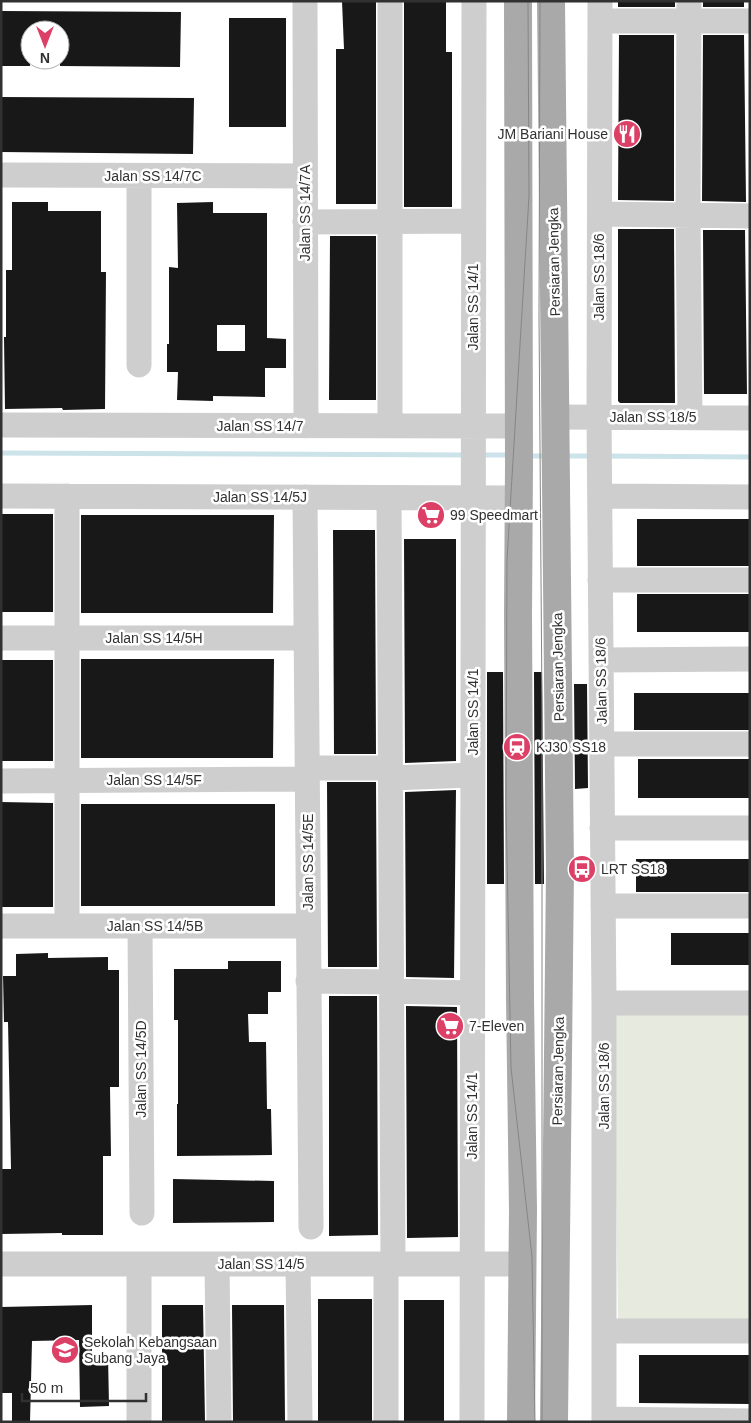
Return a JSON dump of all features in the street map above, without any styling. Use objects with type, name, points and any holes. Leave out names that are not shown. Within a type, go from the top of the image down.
[{"type":"main road","points":[[518,1],[518,624],[523,1210],[521,1422]]},
{"type":"main road","name":"Persiaran Jengka","points":[[551,1],[560,870],[554,1422]]},
{"type":"street","name":"Jalan SS 14/7A","points":[[305,1],[306,426]]},
{"type":"street","points":[[390,1],[390,426]]},
{"type":"street","name":"Jalan SS 14/1","points":[[472,1422],[474,1]]},
{"type":"street","points":[[600,11],[689,11],[750,22]]},
{"type":"street","name":"Jalan SS 18/6","points":[[600,11],[599,457],[604,1003],[604,1421]]},
{"type":"street","points":[[689,11],[688,215],[690,417]]},
{"type":"street","name":"Jalan SS 14/7C","points":[[1,175],[305,176]]},
{"type":"street","points":[[139,176],[139,365]]},
{"type":"street","points":[[600,214],[750,216]]},
{"type":"street","points":[[305,222],[473,220]]},
{"type":"street","name":"Jalan SS 18/5","points":[[555,417],[750,418]]},
{"type":"street","name":"Jalan SS 14/7","points":[[1,425],[390,426],[473,446],[519,446]]},
{"type":"street","name":"Jalan SS 14/5J","points":[[1,496],[519,498]]},
{"type":"street","points":[[67,496],[68,926]]},
{"type":"street","points":[[600,496],[750,497]]},
{"type":"street","name":"Jalan SS 14/5E","points":[[305,497],[311,1227]]},
{"type":"street","points":[[386,1422],[390,1264],[392,986],[389,498]]},
{"type":"street","points":[[600,580],[750,580]]},
{"type":"street","name":"Jalan SS 14/5H","points":[[1,638],[306,638]]},
{"type":"street","points":[[601,660],[750,660]]},
{"type":"street","points":[[602,744],[750,744]]},
{"type":"street","name":"Jalan SS 14/5F","points":[[1,781],[67,781],[307,774],[391,773],[473,775]]},
{"type":"street","points":[[602,828],[750,828]]},
{"type":"street","points":[[603,906],[750,906]]},
{"type":"street","name":"Jalan SS 14/5B","points":[[1,926],[308,926]]},
{"type":"street","name":"Jalan SS 14/5D","points":[[140,926],[142,1213]]},
{"type":"street","points":[[308,981],[472,993]]},
{"type":"street","points":[[604,1003],[750,1003]]},
{"type":"street","name":"Jalan SS 14/5","points":[[1,1264],[522,1264]]},
{"type":"street","points":[[139,1264],[140,1422]]},
{"type":"street","points":[[217,1264],[219,1422]]},
{"type":"street","points":[[298,1264],[300,1422]]},
{"type":"street","points":[[604,1331],[750,1331]]},
{"type":"street","points":[[604,1421],[750,1421]]},
{"type":"shaded area","points":[[750,1008],[750,1324],[618,1326],[614,1010]]},
{"type":"building","points":[[342,1],[376,1],[376,204],[336,204],[336,49],[344,49]]},
{"type":"building","points":[[404,1],[446,1],[446,52],[452,52],[452,207],[404,207]]},
{"type":"building","points":[[618,1],[675,1],[675,7],[618,7]]},
{"type":"building","points":[[703,1],[744,1],[744,7],[703,7]]},
{"type":"building","points":[[1,11],[181,12],[180,67],[70,66],[70,20],[20,20],[20,66],[1,66]]},
{"type":"building","points":[[229,18],[286,18],[286,127],[229,127]]},
{"type":"building","points":[[619,35],[674,35],[674,201],[618,200]]},
{"type":"building","points":[[703,35],[744,35],[746,202],[702,201]]},
{"type":"building","points":[[1,97],[194,98],[193,154],[1,152]]},
{"type":"building","points":[[12,202],[48,202],[48,211],[101,211],[101,272],[106,272],[105,409],[5,409],[4,337],[6,337],[6,270],[12,270]]},
{"type":"building","points":[[213,202],[213,213],[267,213],[267,338],[286,339],[286,368],[265,368],[265,397],[213,396],[213,401],[177,400],[178,372],[167,372],[167,344],[169,344],[169,267],[178,268],[177,203]],"holes":[[[217,325],[245,325],[245,351],[217,351]]]},
{"type":"building","points":[[618,229],[674,229],[675,403],[620,403],[618,401]]},
{"type":"building","points":[[703,230],[745,230],[747,394],[704,394]]},
{"type":"building","points":[[330,236],[376,236],[376,400],[329,400]]},
{"type":"building","points":[[1,514],[53,514],[53,612],[1,612]]},
{"type":"building","points":[[81,515],[274,515],[273,613],[81,613]]},
{"type":"building","points":[[637,519],[750,519],[750,566],[637,566]]},
{"type":"building","points":[[333,530],[375,530],[376,754],[334,754]]},
{"type":"building","points":[[404,539],[456,539],[456,761],[405,763]]},
{"type":"building","points":[[637,594],[750,594],[750,632],[637,632]]},
{"type":"building","points":[[81,659],[274,659],[273,758],[81,758]]},
{"type":"building","points":[[1,660],[53,660],[53,761],[1,761]]},
{"type":"building","points":[[487,672],[503,672],[504,884],[487,884]]},
{"type":"building","points":[[534,672],[542,672],[544,884],[535,884]]},
{"type":"building","points":[[574,684],[587,684],[588,788],[575,789]]},
{"type":"building","points":[[634,693],[750,693],[750,730],[634,730]]},
{"type":"building","points":[[638,759],[750,759],[750,798],[638,798]]},
{"type":"building","points":[[327,782],[376,782],[377,967],[328,967]]},
{"type":"building","points":[[456,790],[454,978],[406,977],[405,792]]},
{"type":"building","points":[[1,802],[53,803],[53,907],[1,907]]},
{"type":"building","points":[[81,804],[275,804],[275,906],[81,906]]},
{"type":"building","points":[[636,859],[750,859],[750,892],[636,892]]},
{"type":"building","points":[[671,933],[750,933],[750,965],[671,965]]},
{"type":"building","points":[[48,953],[48,958],[108,957],[108,970],[119,970],[119,1087],[110,1087],[111,1156],[103,1156],[103,1235],[62,1235],[62,1233],[2,1234],[1,1169],[11,1169],[8,1022],[4,1022],[3,976],[16,976],[16,954]]},
{"type":"building","points":[[228,961],[281,961],[281,992],[268,992],[268,1014],[248,1014],[249,1042],[266,1042],[267,1109],[271,1109],[272,1155],[177,1156],[178,1020],[174,1020],[174,969],[228,969]]},
{"type":"building","points":[[329,996],[377,996],[378,1235],[329,1236]]},
{"type":"building","points":[[406,1006],[457,1007],[458,1237],[407,1238]]},
{"type":"building","points":[[173,1179],[274,1181],[274,1222],[173,1223]]},
{"type":"building","points":[[318,1299],[372,1299],[372,1422],[318,1422]]},
{"type":"building","points":[[404,1300],[444,1300],[444,1422],[404,1422]]},
{"type":"building","points":[[92,1305],[92,1356],[108,1355],[109,1406],[80,1407],[79,1340],[32,1341],[30,1422],[12,1422],[12,1393],[1,1393],[1,1307]]},
{"type":"building","points":[[162,1305],[203,1305],[205,1422],[162,1422]]},
{"type":"building","points":[[232,1305],[284,1305],[285,1422],[233,1422]]},
{"type":"building","points":[[639,1355],[750,1355],[750,1404],[639,1403]]},
{"type":"waterway","points":[[1,453],[467,455]]},
{"type":"waterway","points":[[480,455],[512,455]]},
{"type":"waterway","points":[[528,456],[547,456]]},
{"type":"waterway","points":[[563,456],[592,456]]},
{"type":"waterway","points":[[605,456],[750,457]]},
{"type":"tram line","points":[[528,1],[529,196],[507,560],[506,804],[511,1068],[532,1257],[535,1422]]},
{"type":"tram line","points":[[540,1],[542,1422]]},
{"type":"place","name":"JM Bariani House","points":[[627,134]]},
{"type":"place","name":"99 Speedmart","points":[[431,515]]},
{"type":"place","name":"KJ30 SS18","points":[[517,747]]},
{"type":"place","name":"LRT SS18","points":[[582,869]]},
{"type":"place","name":"7-Eleven","points":[[450,1026]]},
{"type":"place","name":"Sekolah Kebangsaan Subang Jaya","points":[[65,1350]]}]
